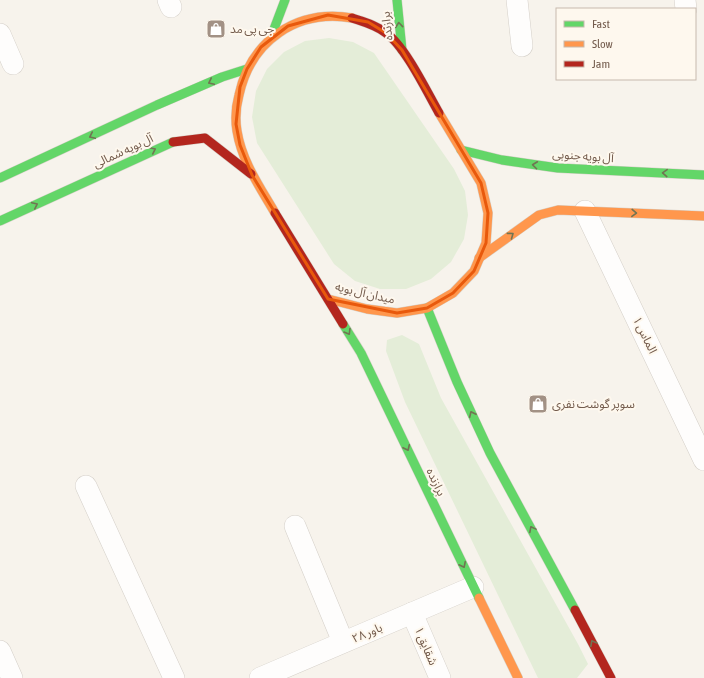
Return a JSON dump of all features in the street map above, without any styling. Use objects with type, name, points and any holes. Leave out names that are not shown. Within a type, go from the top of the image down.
[{"type":"main road","points":[[271,37],[285,0]]},
{"type":"main road","name":"برازنده","points":[[397,0],[402,50]]},
{"type":"main road","name":"میدان آل بویه","points":[[328,15],[348,17],[368,22],[386,33],[402,50],[481,183],[488,213],[486,243],[474,271],[453,293],[427,308],[397,313],[367,309],[328,299],[252,175],[240,145],[236,124],[240,87],[247,69],[261,47],[271,37],[288,26],[307,18],[328,15]]},
{"type":"main road","points":[[0,178],[222,77],[247,69]]},
{"type":"main road","name":"آل بویه شمالی","points":[[0,221],[171,142],[205,138],[252,175]]},
{"type":"main road","name":"آل بویه جنوبی","points":[[462,150],[502,160],[558,168],[704,175]]},
{"type":"main road","points":[[479,258],[539,215],[558,210],[704,216]]},
{"type":"main road","name":"برازنده","points":[[328,299],[361,353],[518,678]]},
{"type":"main road","points":[[427,308],[457,382],[490,453],[611,678]]},
{"type":"street","points":[[517,0],[522,46]]},
{"type":"street","points":[[0,34],[13,64]]},
{"type":"street","name":"الماس ۱","points":[[585,211],[704,460]]},
{"type":"street","points":[[86,486],[174,678]]},
{"type":"street","points":[[295,526],[343,642]]},
{"type":"street","name":"باور ۲۸","points":[[260,678],[474,587]]},
{"type":"street","name":"شقایق ۱","points":[[412,613],[440,678]]},
{"type":"street","points":[[0,651],[12,678]]},
{"type":"highlighted area","points":[[328,15],[368,22],[386,33],[402,50],[481,183],[488,213],[486,243],[474,271],[453,293],[427,308],[397,313],[328,299],[252,175],[240,145],[236,124],[240,87],[247,69],[261,47],[288,26]]},
{"type":"green space","points":[[329,38],[353,42],[374,53],[454,169],[465,191],[468,215],[464,239],[451,262],[431,279],[406,289],[380,289],[355,281],[334,264],[257,143],[252,117],[256,91],[267,69],[284,52],[305,41]]},
{"type":"green space","points":[[402,335],[419,344],[441,398],[578,644],[588,664],[577,678],[538,678],[405,402],[386,351],[387,340]]},
{"type":"traffic: fast","points":[[271,37],[285,0]]},
{"type":"traffic: fast","points":[[397,0],[402,50]]},
{"type":"traffic: fast","points":[[0,178],[157,105],[222,77],[247,69]]},
{"type":"traffic: fast","points":[[0,221],[173,142]]},
{"type":"traffic: fast","points":[[461,150],[502,160],[558,168],[704,175]]},
{"type":"traffic: fast","points":[[427,308],[457,382],[490,453],[575,610]]},
{"type":"traffic: fast","points":[[343,324],[361,353],[479,598]]},
{"type":"traffic: slow","points":[[275,213],[252,174],[239,142],[236,126],[236,113],[238,99],[245,76],[254,58],[279,32],[295,24],[313,18],[332,16],[352,18]]},
{"type":"traffic: slow","points":[[328,299],[367,309],[397,313],[427,308],[453,293],[474,271],[486,243],[488,213],[481,183],[439,113]]},
{"type":"traffic: slow","points":[[479,258],[539,215],[558,210],[704,216]]},
{"type":"traffic: slow","points":[[479,598],[518,678]]},
{"type":"traffic: jam","points":[[352,18],[378,28],[393,39],[408,58],[439,113]]},
{"type":"traffic: jam","points":[[173,142],[205,138],[251,174]]},
{"type":"traffic: jam","points":[[275,213],[343,324]]},
{"type":"traffic: jam","points":[[575,610],[611,678]]},
{"type":"place","name":"جی پی مد","points":[[216,29]]},
{"type":"place","name":"سوپر گوشت نفری","points":[[538,404]]}]
